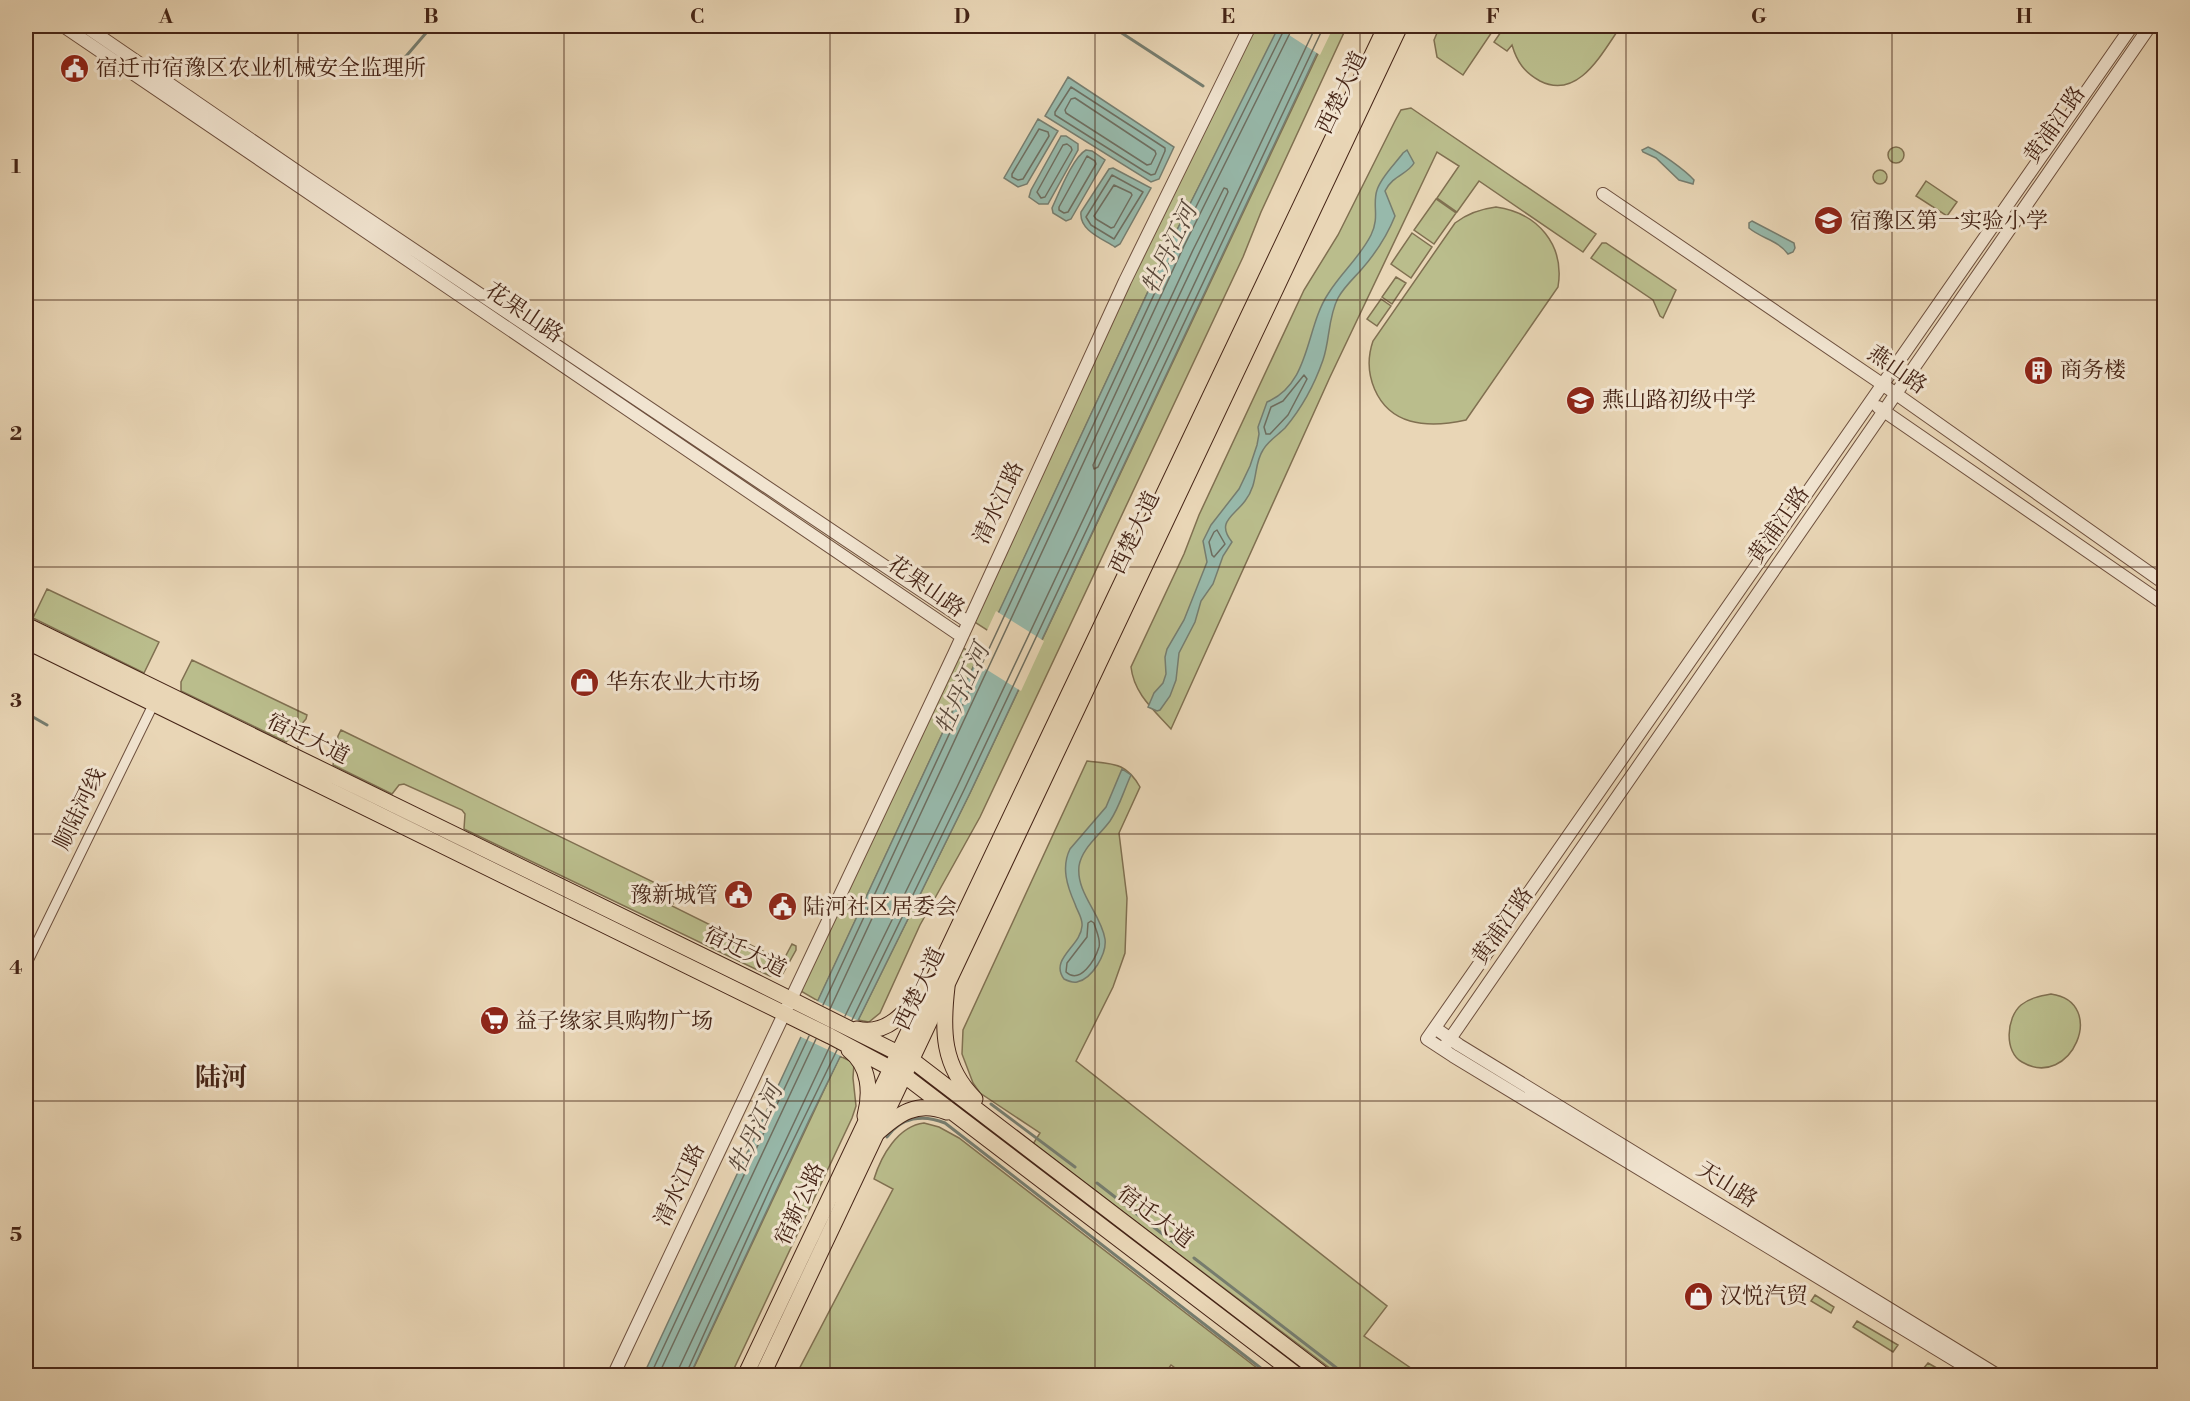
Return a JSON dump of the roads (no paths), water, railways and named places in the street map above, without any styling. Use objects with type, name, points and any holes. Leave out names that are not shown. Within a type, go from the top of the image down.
[{"type":"main road","name":"西楚大道","points":[[897,1052],[1386,26]]},
{"type":"main road","name":"西楚大道","points":[[912,1060],[1400,26]]},
{"type":"main road","name":"宿迁大道","points":[[26,625],[790,1007],[830,1035],[904,1076],[1298,1376]]},
{"type":"main road","name":"宿迁大道","points":[[26,641],[790,1007],[849,1028],[912,1060],[1325,1376]]},
{"type":"main road","points":[[849,1028],[873,1031],[892,1023],[907,1010],[932,979]]},
{"type":"main road","points":[[947,985],[943,1023],[951,1064],[963,1087],[1013,1137]]},
{"type":"main road","points":[[830,1035],[855,1054],[863,1068],[870,1093],[863,1124]]},
{"type":"main road","name":"宿新公路","points":[[745,1376],[897,1052]]},
{"type":"main road","name":"宿新公路","points":[[762,1376],[912,1060]]},
{"type":"main road","points":[[876,1134],[889,1122],[913,1108],[936,1108],[959,1117]]},
{"type":"street","name":"花果山路","points":[[63,26],[962,636]]},
{"type":"street","name":"花果山路","points":[[85,26],[968,622]]},
{"type":"street","name":"清水江路","points":[[613,1376],[790,1007],[1121,291],[1250,26]]},
{"type":"street","name":"黄浦江路","points":[[1427,1039],[2132,26]]},
{"type":"street","name":"黄浦江路","points":[[1446,1044],[1894,393],[2150,26]]},
{"type":"street","name":"燕山路","points":[[1603,194],[1882,384],[2164,583]]},
{"type":"street","name":"燕山路","points":[[1870,401],[2164,604]]},
{"type":"street","name":"顺陆河线","points":[[26,965],[154,703]]},
{"type":"street","name":"天山路","points":[[1435,1028],[1446,1044],[1981,1376]]},
{"type":"street","name":"天山路","points":[[1427,1039],[1446,1044],[1999,1376]]},
{"type":"water","name":"牡丹江河","points":[[1279,26],[1326,34],[970,793],[810,1118],[690,1375],[643,1376],[1172,240]]},
{"type":"water","points":[[1068,77],[1174,147],[1159,179],[1151,182],[1045,116]]},
{"type":"water","points":[[1038,119],[1058,131],[1027,184],[1018,187],[1004,178]]},
{"type":"water","points":[[1061,136],[1066,136],[1078,144],[1078,150],[1048,204],[1039,204],[1029,197],[1031,190]]},
{"type":"water","points":[[1648,147],[1685,171],[1694,180],[1693,184],[1679,180],[1656,158],[1643,152],[1642,150]]},
{"type":"water","points":[[1086,150],[1092,151],[1105,160],[1071,219],[1066,221],[1053,213],[1052,208],[1071,167]]},
{"type":"water","points":[[1407,150],[1414,163],[1392,181],[1385,191],[1395,216],[1392,223],[1376,251],[1338,298],[1332,313],[1323,360],[1312,387],[1291,421],[1263,450],[1249,494],[1226,524],[1227,535],[1232,542],[1223,556],[1213,584],[1201,601],[1195,622],[1179,653],[1176,680],[1170,696],[1160,710],[1148,707],[1154,693],[1163,683],[1166,674],[1167,649],[1184,620],[1207,562],[1203,541],[1211,525],[1239,489],[1250,466],[1257,445],[1258,427],[1267,402],[1292,382],[1300,369],[1315,323],[1328,294],[1361,251],[1374,229],[1379,185]]},
{"type":"water","points":[[1113,168],[1151,188],[1120,244],[1115,247],[1087,229],[1081,218],[1081,212],[1109,169]]},
{"type":"water","points":[[1752,221],[1794,243],[1793,252],[1788,254],[1780,246],[1749,228],[1749,223]]},
{"type":"water","points":[[1122,769],[1131,775],[1119,805],[1110,821],[1087,848],[1079,866],[1081,885],[1103,930],[1104,952],[1088,976],[1083,980],[1072,982],[1064,979],[1060,972],[1060,965],[1077,940],[1082,923],[1068,883],[1067,856],[1070,849],[1106,807]]},
{"type":"waterway","points":[[389,76],[432,26]]},
{"type":"waterway","points":[[1111,26],[1203,86]]},
{"type":"waterway","points":[[26,713],[47,725]]},
{"type":"waterway","points":[[991,1104],[1075,1167]]},
{"type":"waterway","points":[[887,1137],[899,1125],[913,1119],[921,1118],[945,1123],[1271,1376]]},
{"type":"waterway","points":[[1097,1183],[1178,1246]]},
{"type":"waterway","points":[[1194,1258],[1347,1376]]},
{"type":"place","name":"宿迁市宿豫区农业机械安全监理所","points":[[75,68]]},
{"type":"place","name":"宿豫区第一实验小学","points":[[1829,221]]},
{"type":"place","name":"商务楼","points":[[2039,370]]},
{"type":"place","name":"燕山路初级中学","points":[[1581,400]]},
{"type":"place","name":"华东农业大市场","points":[[585,682]]},
{"type":"place","name":"豫新城管","points":[[739,895]]},
{"type":"place","name":"陆河社区居委会","points":[[782,907]]},
{"type":"place","name":"益子缘家具购物广场","points":[[494,1021]]},
{"type":"place","name":"汉悦汽贸","points":[[1699,1296]]},
{"type":"district","name":"陆河","points":[[221,1078]]}]
